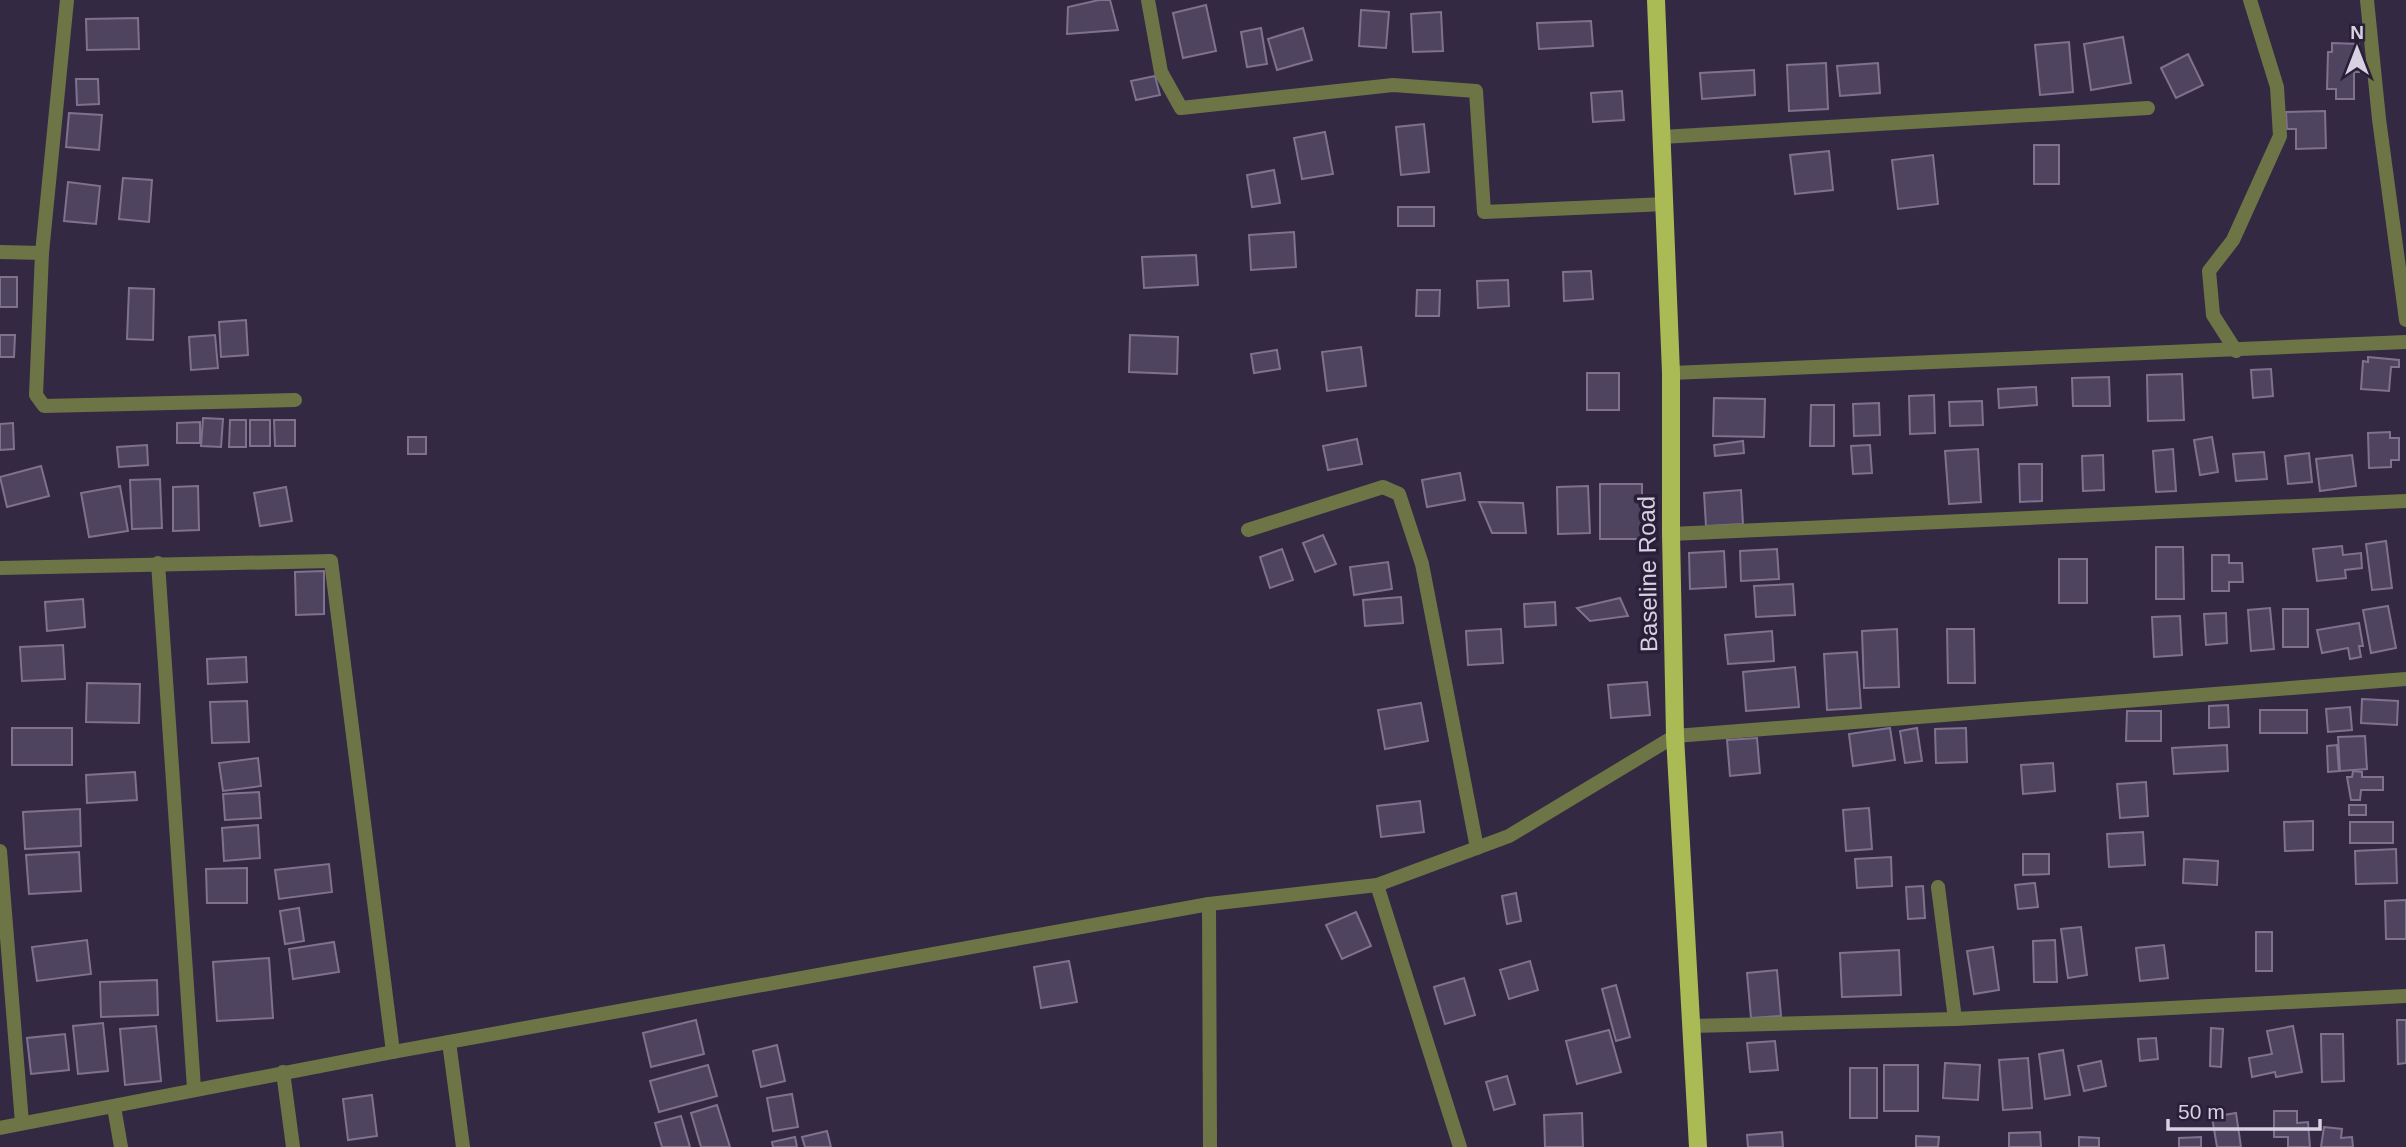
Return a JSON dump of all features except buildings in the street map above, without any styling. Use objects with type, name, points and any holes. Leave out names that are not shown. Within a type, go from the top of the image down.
[{"type":"main road","name":"Baseline Road","points":[[1656,0],[1671,373],[1675,736],[1698,1147]]},
{"type":"street","points":[[67,0],[42,253],[36,395],[44,406],[295,400]]},
{"type":"street","points":[[1148,0],[1161,72],[1181,108],[1393,85],[1476,91],[1484,212],[1666,204]]},
{"type":"street","points":[[2236,351],[2213,315],[2209,271],[2233,240],[2280,135],[2277,86],[2250,0]]},
{"type":"street","points":[[2367,0],[2379,119],[2406,320]]},
{"type":"street","points":[[1662,136],[2148,108]]},
{"type":"street","points":[[0,252],[42,253]]},
{"type":"street","points":[[1671,373],[2406,342]]},
{"type":"street","points":[[1248,530],[1383,487],[1399,494],[1422,564],[1477,848]]},
{"type":"street","points":[[1671,534],[2406,501]]},
{"type":"street","points":[[0,568],[331,561],[393,1052]]},
{"type":"street","points":[[158,563],[194,1088]]},
{"type":"street","points":[[0,1128],[114,1107],[194,1088],[1209,904],[1377,885],[1509,836],[1675,736],[2406,679]]},
{"type":"street","points":[[0,851],[22,1123]]},
{"type":"street","points":[[1377,885],[1460,1147]]},
{"type":"street","points":[[1938,887],[1955,1019]]},
{"type":"street","points":[[1209,904],[1210,1147]]},
{"type":"street","points":[[1691,1026],[1955,1019],[2406,996]]},
{"type":"street","points":[[449,1042],[463,1147]]},
{"type":"street","points":[[283,1072],[293,1147]]},
{"type":"street","points":[[114,1107],[121,1147]]}]
